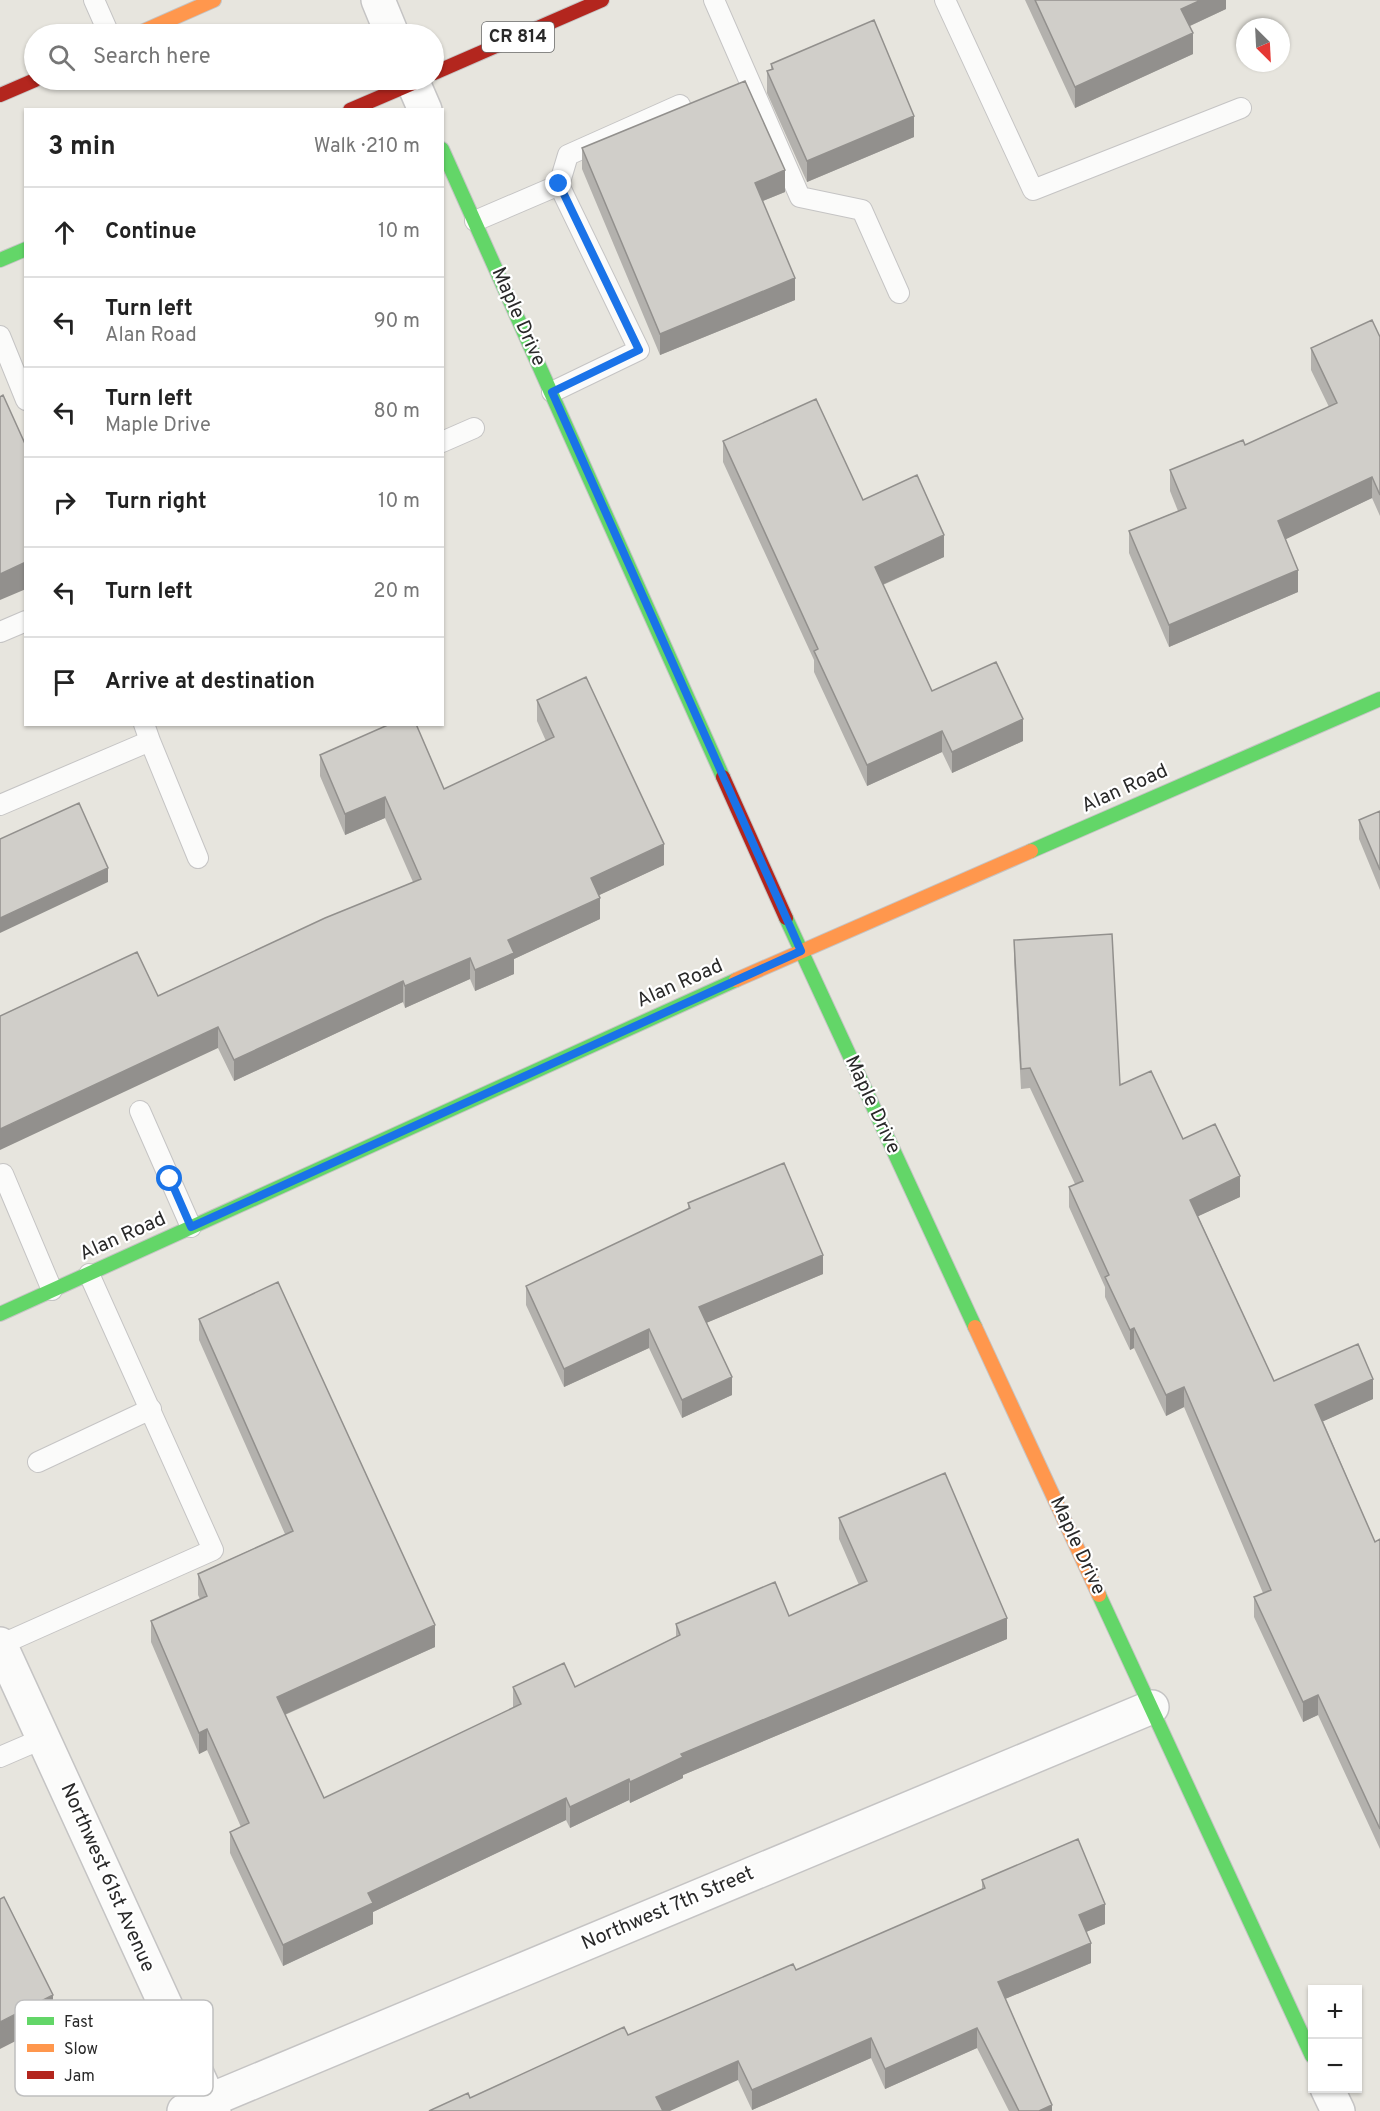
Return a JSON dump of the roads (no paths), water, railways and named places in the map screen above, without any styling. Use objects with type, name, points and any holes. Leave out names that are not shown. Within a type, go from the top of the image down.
[{"type":"street","points":[[159,24],[213,0]]},
{"type":"street","points":[[378,0],[388,24]]},
{"type":"street","name":"CR 814","points":[[444,74],[602,0]]},
{"type":"street","points":[[0,95],[24,85]]},
{"type":"street","name":"CR 814","points":[[356,108],[406,90]]},
{"type":"street","name":"Maple Drive","points":[[444,153],[801,951],[1308,2047]]},
{"type":"street","points":[[0,260],[24,250]]},
{"type":"street","name":"Alan Road","points":[[0,1314],[801,951],[1380,699]]},
{"type":"street","name":"Northwest 61st Avenue","points":[[0,1645],[44,1738],[156,2000]]},
{"type":"street","name":"Northwest 7th Street","points":[[202,2107],[1152,1707]]},
{"type":"street","points":[[1329,2093],[1338,2111]]},
{"type":"lane","points":[[94,0],[105,24]]},
{"type":"lane","points":[[714,0],[800,197],[862,210],[899,293]]},
{"type":"lane","points":[[945,0],[1034,190],[1241,108]]},
{"type":"lane","points":[[552,392],[639,350],[559,184],[568,155],[680,105]]},
{"type":"lane","points":[[475,221],[559,184]]},
{"type":"lane","points":[[0,336],[24,395]]},
{"type":"lane","points":[[444,441],[474,428]]},
{"type":"lane","points":[[0,632],[24,622]]},
{"type":"lane","points":[[0,804],[147,733],[198,858]]},
{"type":"lane","points":[[140,1111],[191,1227]]},
{"type":"lane","points":[[3,1174],[52,1290]]},
{"type":"lane","points":[[0,1645],[213,1550],[89,1274]]},
{"type":"lane","points":[[38,1462],[151,1409]]},
{"type":"lane","points":[[0,1757],[44,1738]]}]
